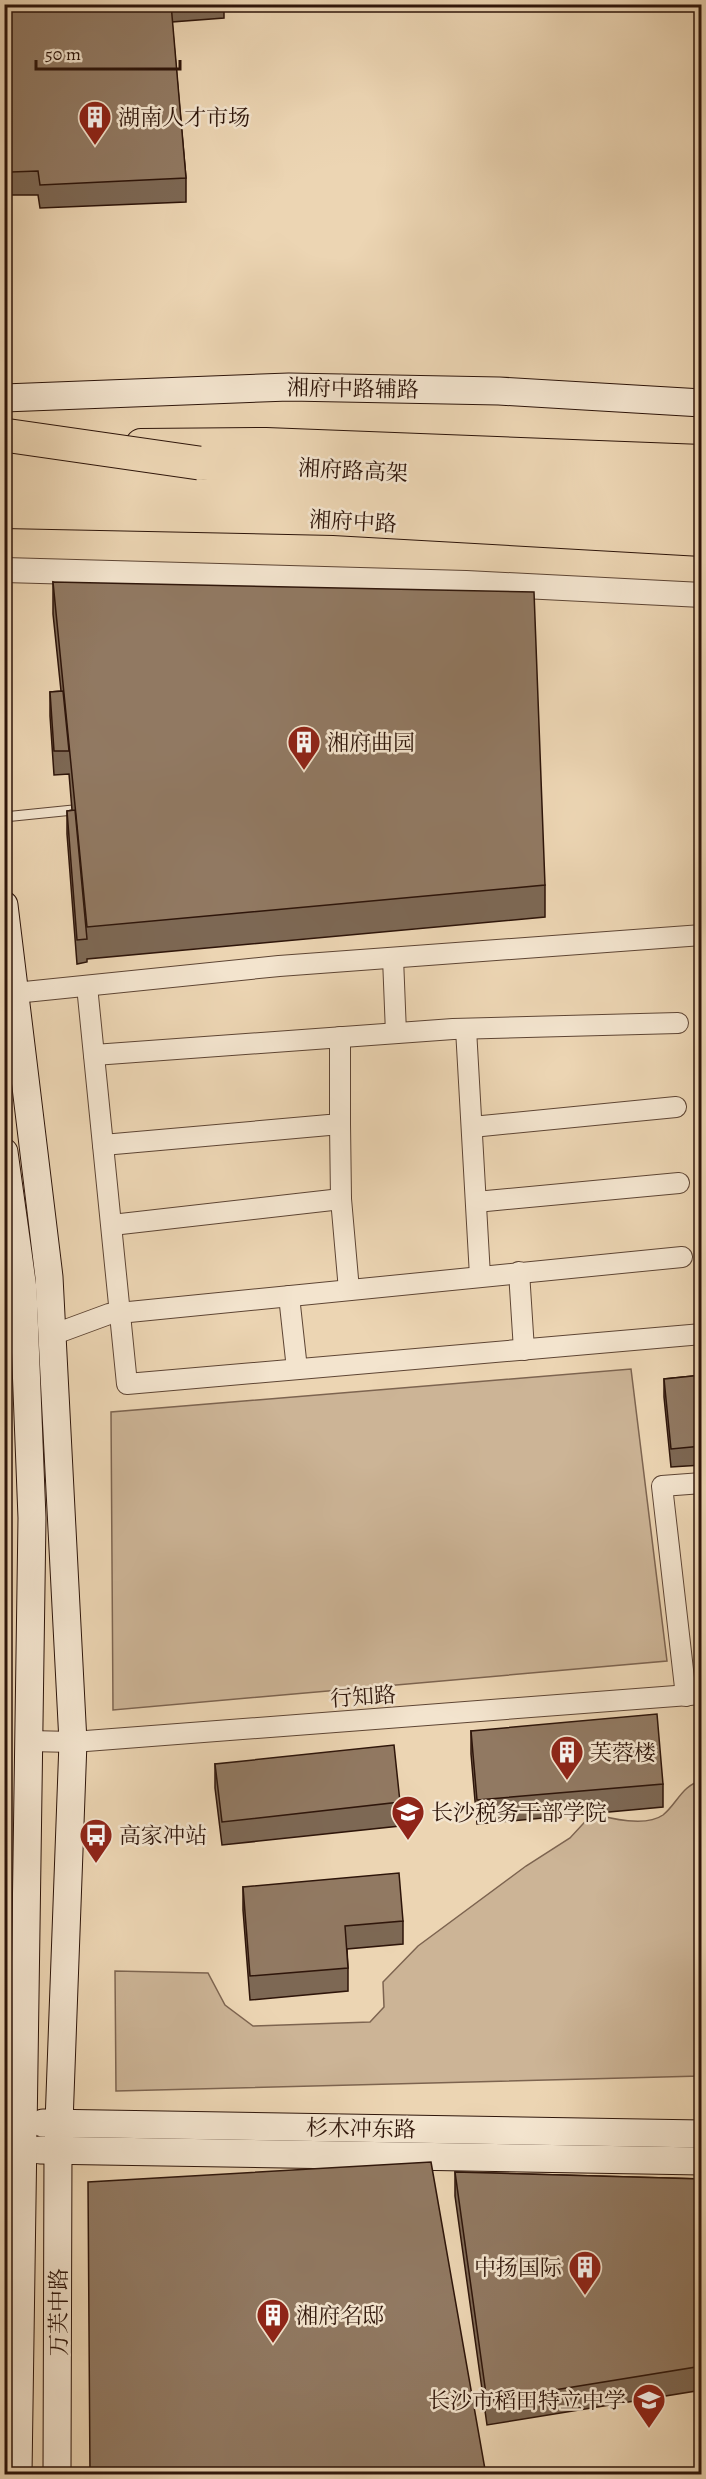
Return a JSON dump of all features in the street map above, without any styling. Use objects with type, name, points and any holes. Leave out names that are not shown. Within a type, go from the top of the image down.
[{"type":"highway","points":[[4,435],[199,463]]},
{"type":"highway","name":"湘府路高架","points":[[4,468],[199,463],[702,489]]},
{"type":"highway","name":"湘府路高架","points":[[4,493],[164,494],[500,504],[702,516]]},
{"type":"highway","points":[[4,506],[164,494]]},
{"type":"main road","name":"湘府中路辅路","points":[[4,398],[289,387],[499,391],[702,404]]},
{"type":"main road","points":[[4,445],[266,443],[702,460]]},
{"type":"main road","name":"湘府中路","points":[[4,513],[334,520],[702,541]]},
{"type":"main road","name":"万芙中路","points":[[4,905],[8,964],[15,993],[49,1277],[73,1742],[58,2150],[57,2475]]},
{"type":"main road","name":"万芙中路","points":[[4,1152],[23,1289],[32,1518],[29,1741],[13,2123],[18,2475]]},
{"type":"main road","name":"杉木冲东路","points":[[13,2123],[702,2134]]},
{"type":"main road","name":"杉木冲东路","points":[[13,2150],[702,2161]]},
{"type":"street","points":[[4,570],[495,590],[702,595]]},
{"type":"street","points":[[15,993],[393,958],[702,934]]},
{"type":"street","points":[[393,958],[396,1033]]},
{"type":"street","points":[[87,986],[127,1384],[702,1334]]},
{"type":"street","points":[[94,1055],[466,1029],[678,1023]]},
{"type":"street","points":[[466,1029],[480,1276]]},
{"type":"street","points":[[340,1037],[340,1199],[349,1290]]},
{"type":"street","points":[[472,1127],[676,1107]]},
{"type":"street","points":[[103,1144],[340,1124]]},
{"type":"street","points":[[476,1202],[679,1183]]},
{"type":"street","points":[[112,1225],[340,1199]]},
{"type":"street","points":[[52,1335],[109,1314],[682,1257]]},
{"type":"street","points":[[519,1272],[524,1350]]},
{"type":"street","points":[[289,1296],[297,1369]]},
{"type":"street","points":[[694,1695],[662,1486],[702,1483]]},
{"type":"street","name":"行知路","points":[[29,1741],[73,1742],[694,1695]]},
{"type":"lane","points":[[4,817],[96,807]]},
{"type":"shaded area","points":[[631,1369],[667,1661],[113,1710],[111,1412]]},
{"type":"shaded area","points":[[701,1781],[701,2076],[116,2091],[115,1971],[208,1973],[225,2005],[253,2026],[370,2022],[384,2007],[383,1982],[418,1946],[526,1866],[570,1838],[593,1813],[628,1821],[656,1819],[668,1811],[689,1786]]},
{"type":"building","name":"湖南人才市场","points":[[4,4],[171,4],[186,178],[40,185],[38,171],[11,172],[4,75]]},
{"type":"building","name":"湘府曲园","points":[[53,582],[534,592],[545,885],[87,927]]},
{"type":"building","points":[[63,691],[69,751],[54,751],[50,692]]},
{"type":"building","points":[[75,810],[87,939],[77,940],[67,811]]},
{"type":"building","points":[[702,1375],[702,1446],[671,1449],[664,1379]]},
{"type":"building","name":"芙蓉楼","points":[[657,1714],[663,1784],[477,1800],[471,1731]]},
{"type":"building","points":[[394,1745],[400,1802],[222,1822],[215,1764]]},
{"type":"building","points":[[399,1873],[403,1921],[345,1926],[348,1968],[250,1976],[243,1887]]},
{"type":"building","name":"湘府名邸","points":[[431,2162],[486,2475],[90,2475],[88,2182]]},
{"type":"building","name":"中扬国际","points":[[455,2172],[702,2179],[702,2366],[487,2401]]},
{"type":"place","name":"湖南人才市场","points":[[95,146]]},
{"type":"place","name":"湘府曲园","points":[[304,771]]},
{"type":"place","name":"芙蓉楼","points":[[567,1781]]},
{"type":"place","name":"长沙税务干部学院","points":[[408,1841]]},
{"type":"place","name":"高家冲站","points":[[96,1864]]},
{"type":"place","name":"中扬国际","points":[[585,2296]]},
{"type":"place","name":"湘府名邸","points":[[273,2344]]},
{"type":"place","name":"长沙市稻田特立中学","points":[[649,2429]]}]
